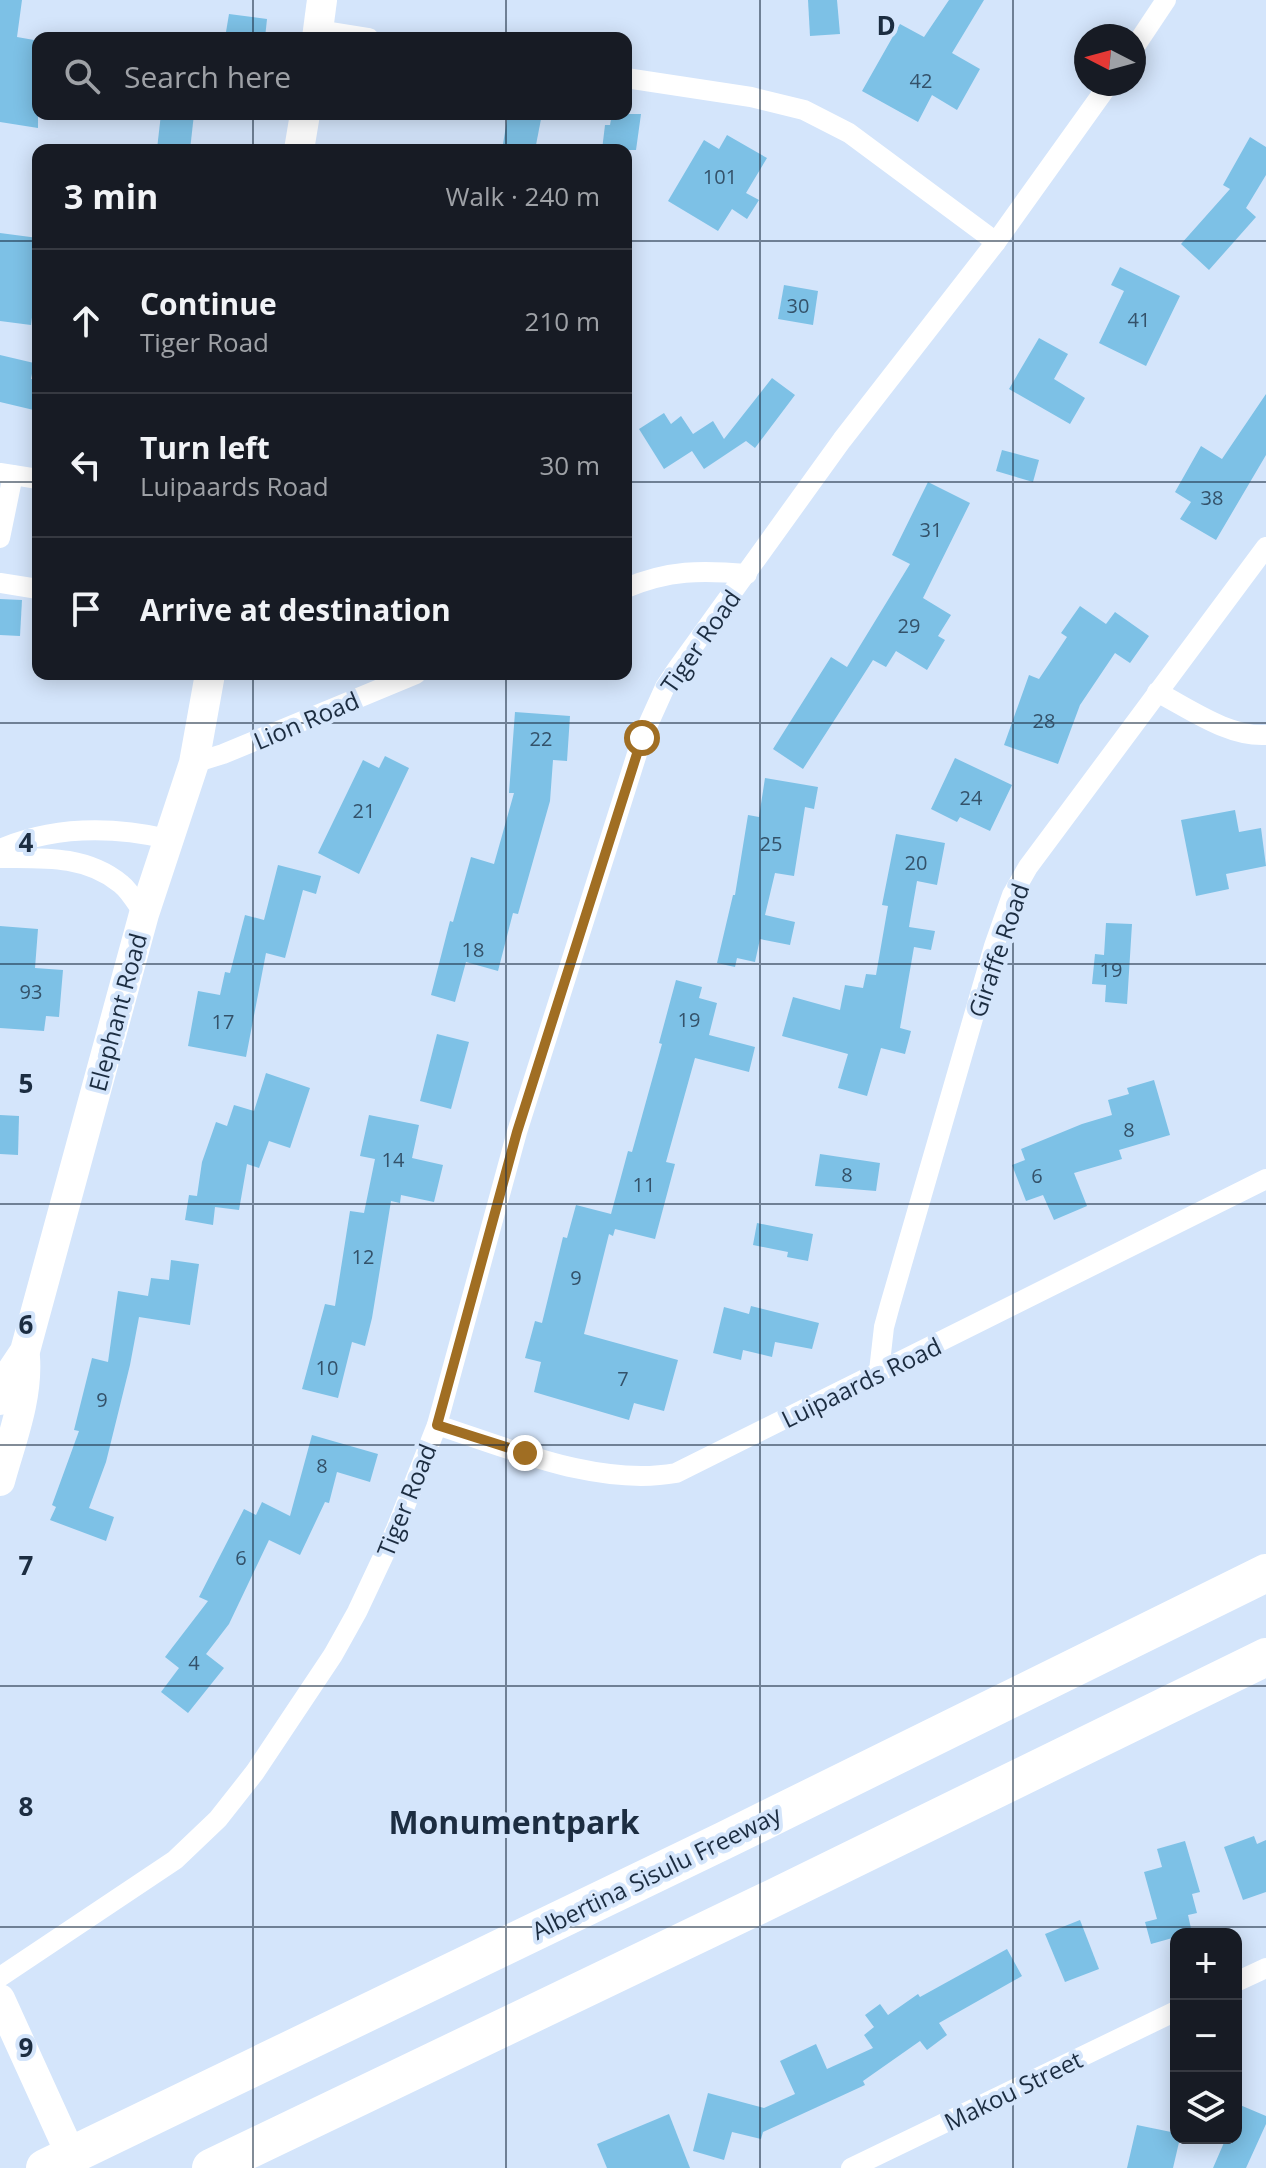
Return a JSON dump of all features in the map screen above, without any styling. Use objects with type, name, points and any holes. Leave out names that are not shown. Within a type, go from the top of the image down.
[{"type":"highway","name":"Albertina Sisulu Freeway","points":[[64,2164],[1266,1573]]},
{"type":"highway","points":[[211,2168],[1266,1657]]},
{"type":"street","points":[[318,32],[322,0]]},
{"type":"street","points":[[1146,31],[1166,3]]},
{"type":"street","points":[[632,79],[751,97],[814,114],[849,133],[996,242]]},
{"type":"street","name":"Tiger Road","points":[[0,1977],[175,1860],[218,1819],[255,1772],[333,1655],[396,1529],[437,1425],[517,1132],[642,738],[665,687],[842,440],[996,242],[1100,96]]},
{"type":"street","points":[[300,144],[304,120]]},
{"type":"street","points":[[0,538],[6,474],[32,478]]},
{"type":"street","name":"Giraffe Road","points":[[879,1371],[890,1305],[994,946],[1012,895],[1028,867],[1266,547]]},
{"type":"street","points":[[632,586],[668,573],[712,571],[747,574]]},
{"type":"street","points":[[0,583],[32,588]]},
{"type":"street","name":"Elephant Road","points":[[0,1400],[7,1378],[25,1351],[144,914],[194,763],[209,680]]},
{"type":"street","name":"Lion Road","points":[[194,763],[223,754],[402,680]]},
{"type":"street","points":[[1157,692],[1226,727],[1247,734],[1266,735]]},
{"type":"street","points":[[0,849],[17,842],[74,830],[139,833],[168,839]]},
{"type":"street","points":[[0,858],[65,859],[93,868],[121,884],[144,914]]},
{"type":"street","name":"Luipaards Road","points":[[437,1425],[596,1472],[651,1477],[676,1473],[1266,1179]]},
{"type":"street","name":"Elephant Road","points":[[0,1481],[7,1430],[27,1378],[25,1351]]},
{"type":"street","points":[[1242,1979],[1266,1968]]},
{"type":"street","points":[[0,1999],[64,2164]]},
{"type":"street","name":"Makou Street","points":[[851,2168],[1170,2014]]},
{"type":"street","points":[[0,2037],[64,2164]]},
{"type":"building","points":[[0,0],[22,0],[17,37],[32,40],[32,120],[38,120],[38,128],[0,122]]},
{"type":"building","points":[[808,0],[837,0],[840,34],[810,36]]},
{"type":"building","points":[[949,0],[984,0],[952,53],[980,69],[957,110],[932,95],[918,122],[862,91],[900,24],[924,37]]},
{"type":"building","points":[[229,14],[267,19],[266,32],[226,32]]},
{"type":"building","points":[[632,114],[641,114],[636,150],[632,150],[632,144],[603,144],[605,125],[610,125],[611,120],[632,120]]},
{"type":"building","points":[[160,120],[193,120],[191,144],[158,144]]},
{"type":"building","points":[[507,120],[541,120],[536,144],[503,144]]},
{"type":"building","points":[[727,135],[767,158],[746,193],[759,200],[747,219],[732,209],[718,231],[668,201],[704,140],[719,149]]},
{"type":"building","points":[[1250,137],[1266,147],[1266,175],[1246,208],[1256,217],[1209,270],[1181,244],[1230,189],[1223,185]]},
{"type":"building","points":[[0,233],[32,237],[31,325],[0,321]]},
{"type":"building","points":[[1120,267],[1180,296],[1146,366],[1099,343],[1124,291],[1111,285]]},
{"type":"building","points":[[784,285],[818,291],[813,325],[778,319]]},
{"type":"building","points":[[1039,338],[1068,354],[1054,379],[1085,398],[1070,424],[1009,389]]},
{"type":"building","points":[[0,355],[32,363],[32,410],[0,402]]},
{"type":"building","points":[[772,378],[795,395],[755,448],[746,441],[704,469],[692,451],[664,469],[639,429],[664,413],[671,424],[681,416],[693,434],[713,421],[724,439]]},
{"type":"building","points":[[1266,394],[1266,455],[1216,540],[1180,519],[1191,502],[1175,492],[1201,446],[1222,459]]},
{"type":"building","points":[[1002,450],[1039,460],[1033,482],[996,471]]},
{"type":"building","points":[[928,482],[970,503],[923,598],[951,615],[938,636],[945,640],[927,670],[896,651],[886,667],[873,660],[803,769],[773,749],[831,657],[847,667],[910,564],[892,555]]},
{"type":"building","points":[[0,599],[22,600],[20,636],[0,635]]},
{"type":"building","points":[[1080,606],[1106,624],[1115,612],[1149,636],[1130,663],[1115,653],[1080,705],[1058,764],[1004,745],[1029,675],[1039,679],[1067,637],[1061,633]]},
{"type":"building","points":[[515,712],[570,716],[567,761],[553,760],[550,801],[518,914],[513,913],[498,971],[466,962],[455,1002],[431,995],[471,857],[494,864],[514,793],[509,793]]},
{"type":"building","points":[[385,756],[409,768],[359,874],[318,853],[363,760],[379,768]]},
{"type":"building","points":[[955,758],[1012,785],[990,831],[960,817],[957,822],[931,809]]},
{"type":"building","points":[[765,778],[818,787],[814,809],[805,807],[794,876],[775,873],[765,915],[795,922],[790,945],[760,939],[755,962],[737,958],[735,967],[717,963],[735,895],[748,815],[759,817]]},
{"type":"building","points":[[1235,810],[1239,832],[1261,828],[1266,866],[1226,874],[1229,889],[1196,896],[1181,820]]},
{"type":"building","points":[[896,834],[945,843],[937,885],[917,881],[909,927],[935,931],[931,950],[914,947],[900,1028],[911,1031],[905,1054],[881,1048],[867,1096],[838,1088],[848,1054],[782,1036],[793,997],[840,1010],[845,985],[863,988],[866,974],[876,975],[888,906],[882,905]]},
{"type":"building","points":[[278,865],[321,876],[316,894],[303,890],[285,958],[266,953],[246,1057],[188,1046],[198,991],[220,995],[225,972],[230,973],[245,915],[264,920]]},
{"type":"building","points":[[1106,923],[1132,924],[1127,1004],[1105,1002],[1106,985],[1092,984],[1095,954],[1104,955]]},
{"type":"building","points":[[0,926],[38,929],[35,968],[63,970],[59,1017],[46,1016],[44,1031],[0,1028]]},
{"type":"building","points":[[676,980],[702,987],[699,998],[717,1003],[709,1035],[755,1047],[749,1072],[695,1058],[666,1162],[675,1164],[655,1239],[615,1229],[613,1236],[609,1234],[584,1334],[678,1360],[664,1411],[634,1403],[629,1420],[534,1392],[541,1362],[525,1358],[535,1321],[542,1323],[563,1237],[567,1238],[576,1205],[611,1214],[662,1044],[659,1043]]},
{"type":"building","points":[[437,1034],[469,1042],[451,1109],[420,1101]]},
{"type":"building","points":[[266,1073],[310,1088],[290,1148],[269,1141],[259,1168],[247,1164],[239,1210],[215,1207],[213,1225],[185,1220],[189,1195],[197,1196],[202,1162],[216,1122],[227,1126],[234,1105],[254,1111]]},
{"type":"building","points":[[1154,1080],[1170,1135],[1119,1150],[1122,1159],[1074,1173],[1087,1206],[1054,1220],[1043,1195],[1026,1201],[1012,1165],[1025,1160],[1021,1149],[1112,1115],[1108,1100],[1129,1094],[1127,1088]]},
{"type":"building","points":[[0,1115],[19,1116],[18,1155],[0,1154]]},
{"type":"building","points":[[369,1115],[419,1125],[412,1158],[443,1165],[434,1202],[401,1195],[400,1203],[391,1201],[365,1346],[352,1342],[338,1398],[302,1389],[325,1304],[335,1306],[350,1211],[364,1213],[375,1159],[360,1156]]},
{"type":"building","points":[[820,1154],[880,1163],[876,1191],[815,1186]]},
{"type":"building","points":[[757,1223],[813,1234],[808,1261],[787,1257],[788,1252],[753,1245]]},
{"type":"building","points":[[171,1260],[199,1264],[190,1325],[139,1317],[106,1462],[89,1508],[114,1517],[106,1541],[50,1520],[56,1507],[52,1505],[79,1431],[74,1430],[92,1358],[108,1362],[118,1291],[148,1296],[151,1278],[169,1280]]},
{"type":"building","points":[[751,1306],[819,1323],[812,1349],[775,1342],[772,1357],[743,1350],[741,1360],[713,1353],[724,1307],[749,1314]]},
{"type":"building","points":[[312,1435],[378,1454],[370,1482],[337,1472],[329,1503],[325,1502],[300,1555],[269,1540],[229,1624],[206,1654],[224,1668],[188,1713],[161,1692],[179,1668],[165,1657],[208,1601],[199,1597],[244,1509],[256,1515],[262,1502],[290,1516]]},
{"type":"building","points":[[1254,1836],[1257,1844],[1266,1840],[1266,1892],[1243,1900],[1224,1847]]},
{"type":"building","points":[[1185,1841],[1200,1892],[1192,1894],[1197,1913],[1188,1915],[1191,1928],[1170,1928],[1170,1939],[1151,1944],[1145,1922],[1157,1919],[1144,1872],[1162,1867],[1157,1849]]},
{"type":"building","points":[[1080,1920],[1099,1969],[1065,1982],[1045,1934]]},
{"type":"building","points":[[1007,1949],[1022,1976],[939,2023],[947,2035],[927,2050],[920,2041],[863,2081],[865,2085],[763,2132],[761,2139],[732,2132],[724,2160],[693,2151],[708,2093],[764,2108],[795,2094],[780,2061],[816,2044],[827,2069],[873,2048],[864,2035],[874,2027],[865,2015],[880,2004],[888,2015],[918,1994],[920,1997]]},
{"type":"building","points":[[1242,2106],[1266,2116],[1266,2124],[1246,2168],[1213,2168],[1223,2144],[1242,2144]]},
{"type":"building","points":[[669,2114],[690,2168],[607,2168],[597,2144]]},
{"type":"building","points":[[1137,2125],[1170,2132],[1170,2144],[1179,2144],[1173,2168],[1127,2168]]},
{"type":"district","name":"Monumentpark","points":[[514,1821]]},
{"type":"route","points":[[525,1453],[437,1425],[517,1132],[642,738]]}]
